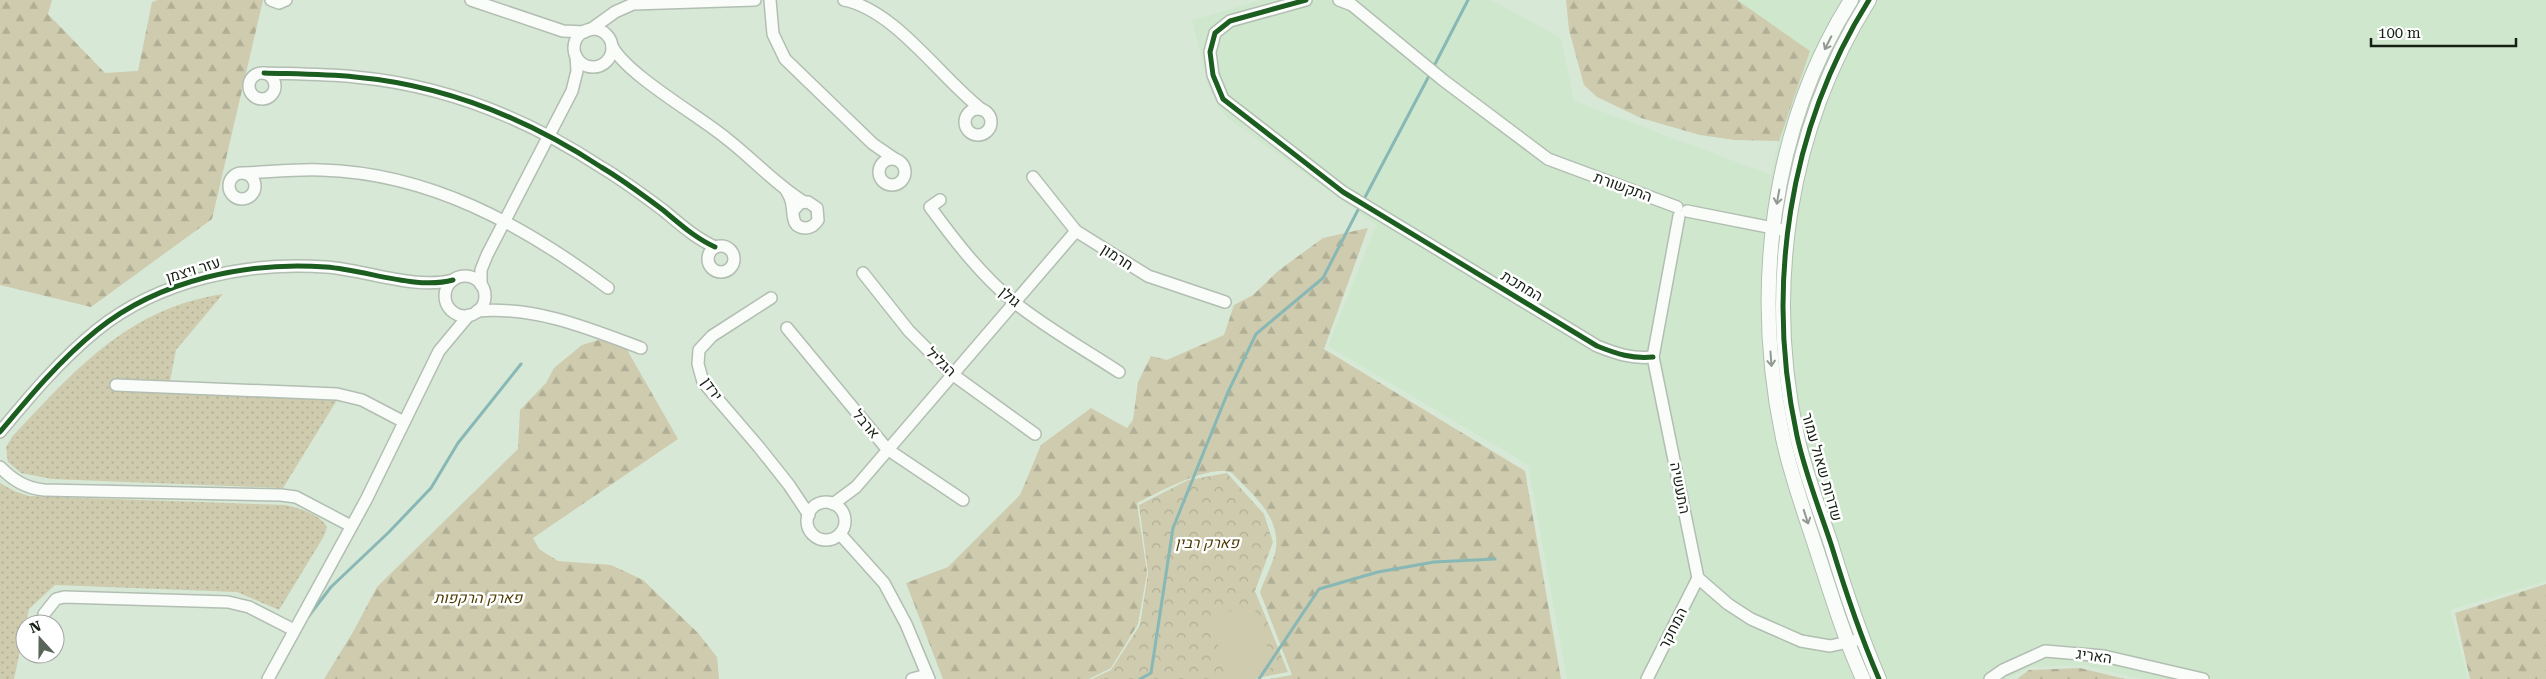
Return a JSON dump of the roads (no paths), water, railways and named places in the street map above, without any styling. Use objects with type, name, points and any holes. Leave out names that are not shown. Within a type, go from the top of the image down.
[{"type":"street","points":[[270,0],[279,2],[286,0]]},
{"type":"street","points":[[471,0],[563,31],[600,30],[622,60],[635,72],[714,128],[786,190],[804,202],[812,203],[817,208],[819,216],[814,225],[803,228],[797,225],[793,219],[792,205],[786,190]]},
{"type":"street","points":[[268,679],[351,526],[439,351],[448,338],[483,303],[481,270],[572,91],[577,71],[575,53],[578,38],[628,6],[644,2],[755,0]]},
{"type":"street","points":[[770,0],[773,34],[785,59],[873,144],[902,162],[906,169],[905,177],[900,182],[890,185],[883,182],[873,144]]},
{"type":"street","points":[[844,0],[853,2],[881,16],[958,91],[988,113],[992,119],[991,127],[983,134],[972,134],[967,129],[965,122],[967,115],[966,106],[958,91]]},
{"type":"street","name":"המתכת","points":[[1306,0],[1230,21],[1216,33],[1210,52],[1213,76],[1223,99],[1343,192],[1383,218],[1597,346],[1620,356],[1653,357]]},
{"type":"street","name":"התקשורת","points":[[1339,0],[1352,5],[1443,80],[1548,159],[1681,211],[1788,231]]},
{"type":"street","name":"שדרות שאול עמור","points":[[1851,0],[1822,55],[1806,93],[1782,174],[1769,263],[1769,331],[1772,373],[1781,432],[1794,481],[1848,643],[1863,679]]},
{"type":"street","name":"שדרות שאול עמור","points":[[1869,0],[1843,46],[1820,98],[1796,177],[1784,264],[1784,330],[1787,371],[1796,428],[1809,476],[1862,639],[1879,679]]},
{"type":"street","points":[[572,91],[611,55],[611,25],[615,17],[628,6]]},
{"type":"street","points":[[539,24],[569,41],[575,53],[585,65],[614,65],[635,72]]},
{"type":"street","points":[[264,73],[271,76],[275,87]]},
{"type":"street","points":[[300,73],[287,76],[275,87],[273,94],[267,98],[260,99],[251,93],[249,86],[251,79],[256,74],[300,73],[356,77],[426,88],[498,111],[549,135],[637,190],[694,236],[715,247],[727,248],[732,253],[734,260],[731,268],[725,272],[715,271],[709,266],[694,236]]},
{"type":"street","points":[[967,115],[973,110],[981,109]]},
{"type":"street","points":[[880,166],[887,160],[895,159]]},
{"type":"street","points":[[244,172],[251,176],[255,183],[255,191],[250,196],[240,199],[233,196],[229,190],[231,179],[237,174],[244,172],[321,170],[387,178],[459,199],[505,221],[558,252],[608,288]]},
{"type":"street","points":[[255,183],[268,172]]},
{"type":"street","name":"חרמון","points":[[1033,177],[1076,230],[1148,276],[1224,302]]},
{"type":"street","name":"גולן","points":[[940,200],[930,207],[962,250],[1014,302],[1119,372]]},
{"type":"street","points":[[792,212],[797,205],[804,202]]},
{"type":"street","name":"התעשיה","points":[[1681,211],[1653,357],[1698,578]]},
{"type":"street","points":[[856,487],[827,504],[813,508],[809,515],[808,524],[814,537],[829,540],[840,534],[844,528],[844,517],[856,487],[1076,230]]},
{"type":"street","points":[[707,260],[709,252],[715,247]]},
{"type":"street","points":[[416,283],[430,284],[465,276],[487,255]]},
{"type":"street","name":"עזר ויצמן","points":[[0,432],[60,364],[98,329],[123,312],[173,288],[230,272],[292,266],[353,269],[416,283]]},
{"type":"street","name":"הגליל","points":[[863,273],[909,332],[952,374],[1035,434]]},
{"type":"street","points":[[465,276],[472,278],[483,289],[510,309]]},
{"type":"street","points":[[448,338],[449,307],[446,291],[453,280]]},
{"type":"street","points":[[416,283],[438,296],[456,314],[510,309],[577,325],[641,348]]},
{"type":"street","name":"ירדן","points":[[771,298],[712,336],[699,350],[698,364],[703,382],[794,492],[809,515]]},
{"type":"street","name":"ארבל","points":[[787,328],[887,449],[963,500]]},
{"type":"street","points":[[116,386],[337,394],[362,400],[404,422]]},
{"type":"street","points":[[0,467],[12,479],[23,485],[44,490],[296,497],[351,526]]},
{"type":"street","name":"ירדן","points":[[794,492],[827,504]]},
{"type":"street","points":[[827,504],[841,510],[844,517]]},
{"type":"street","points":[[840,534],[884,583],[906,624],[928,677],[912,679]]},
{"type":"street","points":[[1698,578],[1728,604],[1751,619],[1801,641],[1830,646],[1862,639]]},
{"type":"street","name":"המחקר","points":[[1647,679],[1698,578]]},
{"type":"street","points":[[44,614],[56,599],[64,597],[228,602],[249,607],[294,630]]},
{"type":"street","name":"האריג","points":[[1990,679],[2003,670],[2045,650],[2104,656],[2203,679]]},
{"type":"waterway","points":[[1433,68],[1468,0]]},
{"type":"waterway","points":[[1363,201],[1430,74]]},
{"type":"waterway","points":[[1140,679],[1151,673],[1173,528],[1228,392],[1256,334],[1323,278],[1360,206]]},
{"type":"waterway","points":[[308,617],[331,587],[389,532],[431,488],[458,443],[521,364]]},
{"type":"waterway","points":[[1259,679],[1319,589],[1378,572],[1434,562],[1495,559]]},
{"type":"park label","name":"פארק רבין","points":[[1207,543]]},
{"type":"park label","name":"פארק הרקפות","points":[[478,598]]}]
